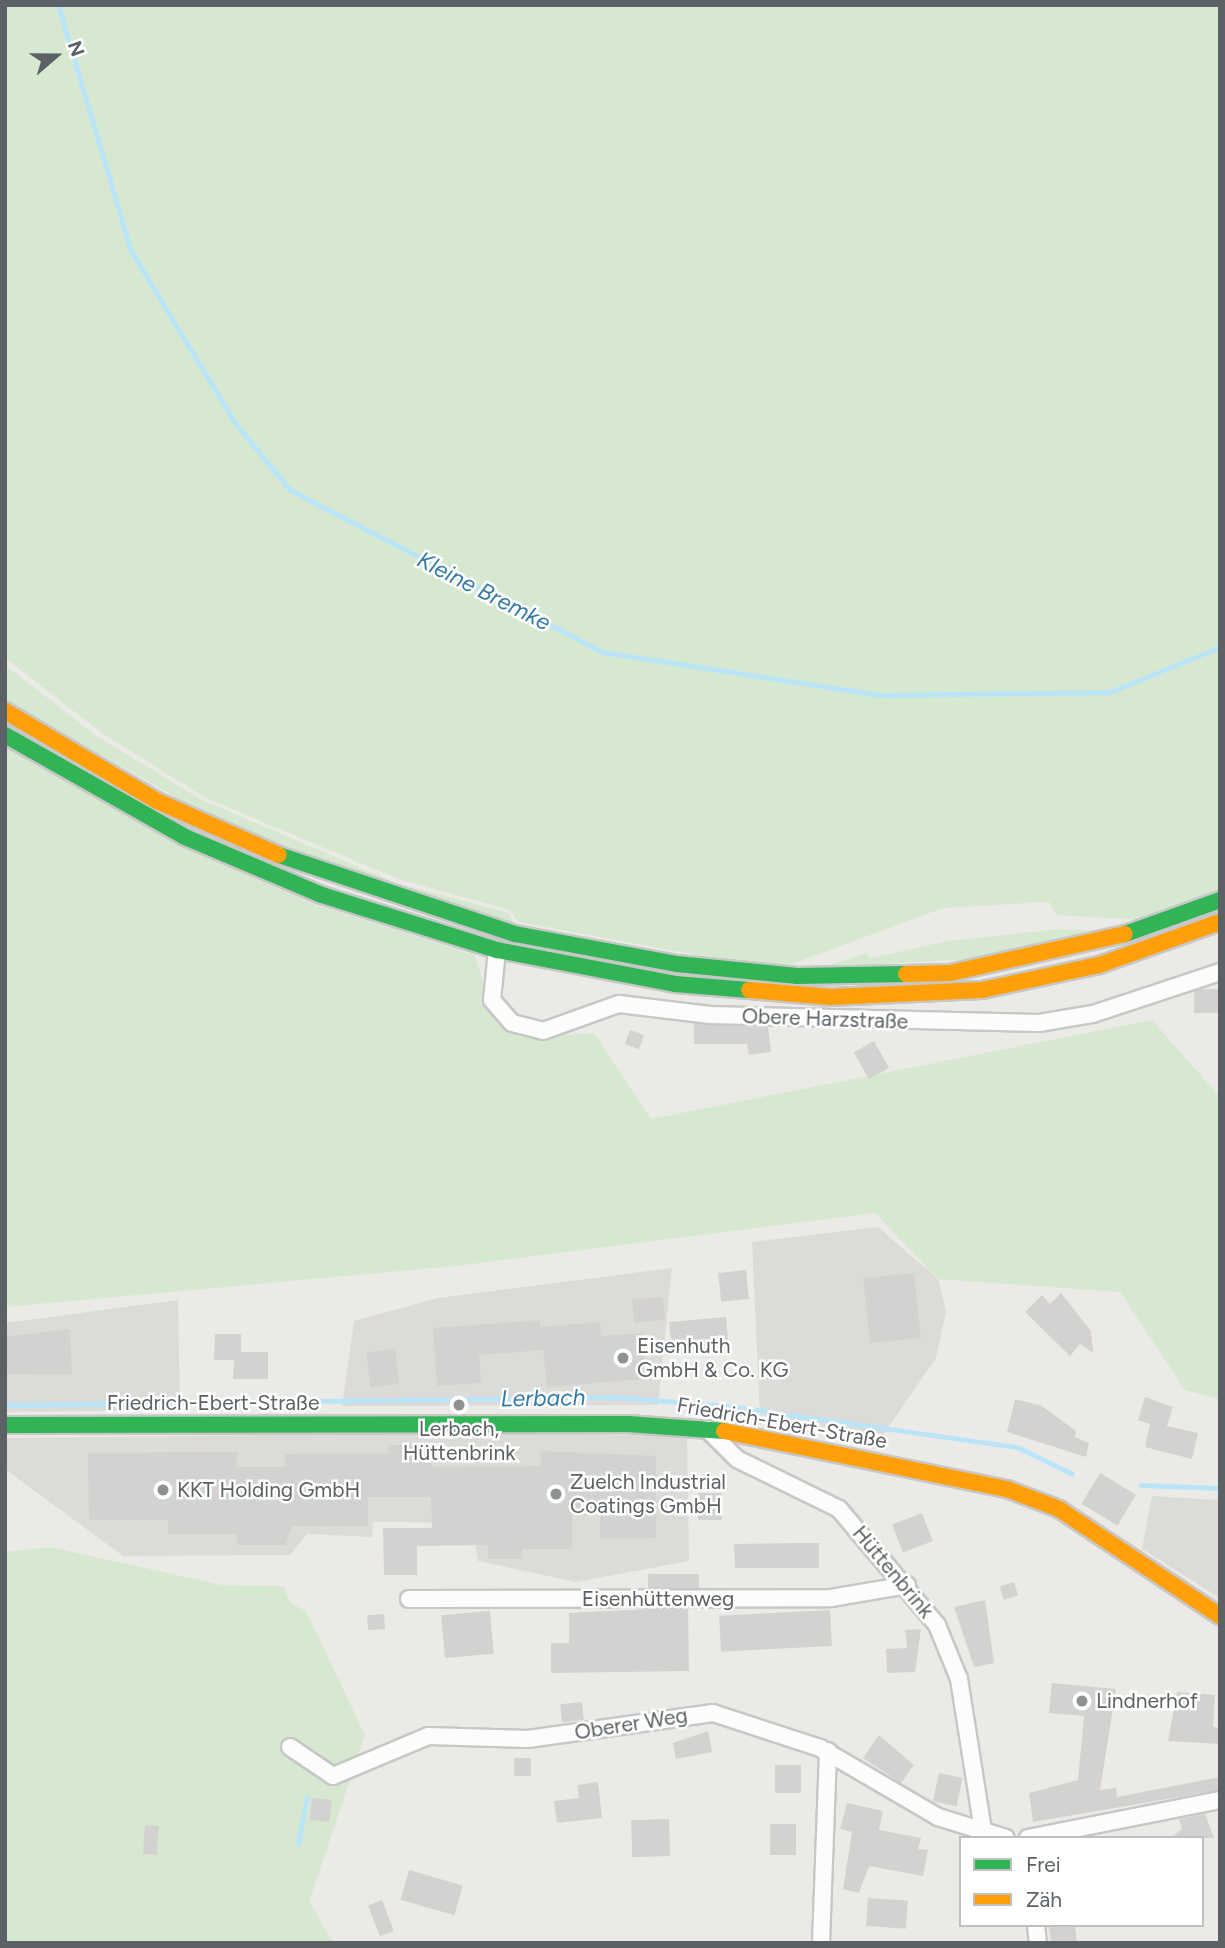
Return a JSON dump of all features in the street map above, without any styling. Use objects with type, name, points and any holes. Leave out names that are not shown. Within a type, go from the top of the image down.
[{"type":"main road","points":[[5,711],[157,801],[325,876],[515,934],[677,964],[797,976],[950,973],[1093,946],[1220,900]]},
{"type":"main road","points":[[5,735],[99,793],[250,867],[382,917],[497,950],[727,990],[896,996],[1055,976],[1220,922]]},
{"type":"main road","name":"Friedrich-Ebert-Straße","points":[[5,1425],[707,1429],[1007,1489],[1059,1509],[1220,1616]]},
{"type":"street","name":"Obere Harzstraße","points":[[497,950],[492,1000],[512,1023],[543,1031],[619,1004],[710,1015],[1039,1023],[1093,1014],[1220,972]]},
{"type":"street","name":"Hüttenbrink","points":[[707,1429],[756,1470],[832,1503],[907,1586],[937,1625],[957,1671],[983,1831]]},
{"type":"street","name":"Eisenhüttenweg","points":[[408,1599],[831,1598],[907,1586]]},
{"type":"street","name":"Oberer Weg","points":[[290,1747],[333,1776],[428,1736],[535,1738],[705,1713],[761,1724],[828,1751],[938,1817],[999,1836]]},
{"type":"street","points":[[821,1943],[828,1751]]},
{"type":"street","points":[[1038,1836],[1220,1800]]},
{"type":"shaded area","points":[[878,1227],[938,1279],[946,1311],[936,1358],[881,1438],[760,1415],[752,1242]]},
{"type":"shaded area","points":[[672,1268],[658,1405],[342,1406],[354,1321],[438,1298]]},
{"type":"shaded area","points":[[178,1300],[180,1410],[5,1412],[5,1323]]},
{"type":"shaded area","points":[[472,1433],[687,1435],[689,1561],[576,1582],[478,1561],[471,1523],[373,1522],[372,1537],[307,1534],[290,1555],[123,1556],[5,1469],[5,1438]]},
{"type":"shaded area","points":[[1152,1496],[1220,1500],[1220,1598],[1142,1549]]},
{"type":"green space","points":[[5,5],[1220,5],[1220,891],[1139,920],[1057,915],[1049,902],[943,908],[784,967],[728,961],[519,922],[510,910],[398,879],[204,797],[102,733],[5,658]]},
{"type":"green space","points":[[5,665],[98,737],[202,800],[396,883],[509,913],[514,924],[389,888],[200,811],[5,700]]},
{"type":"green space","points":[[5,747],[181,846],[316,905],[475,955],[493,1016],[528,1037],[594,1033],[651,1119],[1152,1020],[1220,1097],[1220,1399],[1185,1390],[1120,1292],[938,1279],[875,1213],[456,1266],[5,1307]]},
{"type":"green space","points":[[1059,929],[1107,931],[975,959],[824,967],[866,953],[871,958],[948,941]]},
{"type":"green space","points":[[50,1547],[222,1585],[284,1586],[290,1603],[306,1611],[365,1735],[309,1902],[334,1943],[5,1943],[5,1552]]},
{"type":"building","points":[[1194,989],[1220,989],[1220,1013],[1194,1013]]},
{"type":"building","points":[[694,1024],[768,1027],[771,1052],[749,1055],[747,1044],[694,1044]]},
{"type":"building","points":[[630,1030],[644,1035],[639,1049],[625,1044]]},
{"type":"building","points":[[874,1041],[889,1068],[869,1079],[854,1052]]},
{"type":"building","points":[[746,1270],[749,1299],[721,1302],[718,1273]]},
{"type":"building","points":[[914,1273],[921,1338],[870,1343],[863,1278]]},
{"type":"building","points":[[1061,1293],[1091,1331],[1093,1353],[1080,1344],[1070,1356],[1025,1312],[1042,1295],[1050,1304]]},
{"type":"building","points":[[663,1297],[665,1320],[634,1323],[632,1300]]},
{"type":"building","points":[[726,1317],[729,1350],[672,1355],[669,1322]]},
{"type":"building","points":[[540,1320],[540,1327],[600,1322],[601,1336],[642,1333],[645,1379],[547,1387],[543,1350],[479,1355],[481,1383],[437,1386],[433,1328]]},
{"type":"building","points":[[70,1329],[72,1375],[5,1374],[5,1337]]},
{"type":"building","points":[[215,1334],[241,1334],[241,1352],[268,1352],[268,1379],[233,1379],[234,1360],[214,1360]]},
{"type":"building","points":[[395,1349],[399,1384],[370,1387],[366,1353]]},
{"type":"building","points":[[1145,1397],[1173,1407],[1167,1426],[1198,1433],[1192,1459],[1145,1447],[1150,1424],[1138,1420]]},
{"type":"building","points":[[1015,1399],[1042,1406],[1076,1431],[1075,1437],[1089,1443],[1086,1457],[1007,1432]]},
{"type":"building","points":[[388,1445],[431,1445],[431,1467],[541,1466],[540,1451],[656,1456],[656,1538],[600,1539],[600,1512],[572,1512],[572,1549],[522,1549],[522,1559],[488,1559],[488,1545],[417,1546],[417,1575],[384,1575],[383,1528],[432,1528],[431,1497],[368,1497],[368,1526],[292,1526],[286,1545],[237,1545],[237,1534],[168,1534],[168,1520],[89,1520],[88,1453],[237,1452],[237,1467],[285,1467],[285,1454],[389,1453]]},
{"type":"building","points":[[1100,1473],[1136,1495],[1117,1525],[1081,1504]]},
{"type":"building","points":[[698,1493],[722,1493],[722,1520],[698,1520]]},
{"type":"building","points":[[922,1513],[933,1541],[903,1552],[892,1524]]},
{"type":"building","points":[[819,1543],[819,1568],[735,1568],[734,1544]]},
{"type":"building","points":[[648,1574],[699,1574],[699,1588],[648,1588]]},
{"type":"building","points":[[1014,1582],[1018,1595],[1004,1600],[1000,1586]]},
{"type":"building","points":[[985,1600],[994,1663],[974,1667],[954,1607]]},
{"type":"building","points":[[688,1609],[689,1671],[551,1673],[551,1643],[569,1643],[569,1613]]},
{"type":"building","points":[[830,1610],[832,1646],[721,1652],[719,1616]]},
{"type":"building","points":[[490,1611],[494,1654],[445,1658],[441,1615]]},
{"type":"building","points":[[384,1614],[385,1629],[368,1630],[367,1615]]},
{"type":"building","points":[[921,1629],[915,1672],[887,1673],[886,1649],[907,1648],[905,1630]]},
{"type":"building","points":[[1052,1683],[1116,1689],[1100,1790],[1116,1788],[1117,1797],[1220,1777],[1220,1790],[1033,1822],[1029,1793],[1078,1780],[1084,1716],[1049,1713]]},
{"type":"building","points":[[1177,1692],[1215,1695],[1213,1727],[1220,1728],[1220,1744],[1168,1741]]},
{"type":"building","points":[[582,1702],[584,1720],[562,1722],[560,1704]]},
{"type":"building","points":[[708,1731],[712,1752],[676,1759],[673,1743]]},
{"type":"building","points":[[879,1735],[914,1765],[901,1783],[863,1758]]},
{"type":"building","points":[[514,1758],[531,1758],[531,1776],[514,1776]]},
{"type":"building","points":[[775,1765],[801,1765],[801,1793],[775,1793]]},
{"type":"building","points":[[939,1773],[962,1778],[956,1806],[933,1801]]},
{"type":"building","points":[[598,1782],[602,1818],[557,1823],[554,1801],[579,1798],[577,1785]]},
{"type":"building","points":[[312,1798],[332,1800],[330,1822],[310,1820]]},
{"type":"building","points":[[847,1803],[883,1811],[879,1830],[921,1838],[918,1849],[928,1850],[923,1876],[869,1866],[859,1893],[843,1889],[852,1832],[840,1829]]},
{"type":"building","points":[[1205,1814],[1214,1838],[1173,1836],[1182,1829],[1179,1819]]},
{"type":"building","points":[[669,1819],[670,1856],[632,1857],[631,1820]]},
{"type":"building","points":[[770,1824],[796,1824],[796,1855],[770,1855]]},
{"type":"building","points":[[145,1825],[159,1826],[157,1855],[143,1854]]},
{"type":"building","points":[[409,1870],[463,1885],[454,1915],[400,1900]]},
{"type":"building","points":[[868,1898],[908,1901],[906,1929],[866,1926]]},
{"type":"building","points":[[382,1900],[394,1931],[380,1936],[368,1905]]},
{"type":"building","points":[[1049,1927],[1075,1927],[1077,1943],[1051,1943]]},
{"type":"waterway","name":"Kleine Bremke","points":[[58,5],[131,251],[235,423],[290,490],[602,652],[880,695],[1110,692],[1220,647]]},
{"type":"waterway","name":"Lerbach","points":[[5,1405],[614,1397],[728,1406],[1017,1447],[1072,1474]]},
{"type":"waterway","name":"Lerbach","points":[[1141,1485],[1220,1488]]},
{"type":"waterway","points":[[298,1843],[307,1797]]},
{"type":"traffic: fast","points":[[5,735],[185,837],[319,894],[497,950],[675,984],[749,990]]},
{"type":"traffic: fast","points":[[279,855],[515,934],[677,964],[797,976],[906,974]]},
{"type":"traffic: fast","points":[[1125,934],[1220,900]]},
{"type":"traffic: fast","points":[[5,1425],[628,1424],[724,1431]]},
{"type":"traffic: slow","points":[[5,711],[157,801],[279,855]]},
{"type":"traffic: slow","points":[[749,990],[831,997],[982,990],[1099,965],[1220,922]]},
{"type":"traffic: slow","points":[[906,974],[950,973],[1125,934]]},
{"type":"traffic: slow","points":[[724,1431],[1007,1489],[1059,1509],[1220,1616]]},
{"type":"place","name":"Eisenhuth GmbH & Co. KG","points":[[623,1358]]},
{"type":"place","name":"Lerbach, Hüttenbrink","points":[[459,1405]]},
{"type":"place","name":"KKT Holding GmbH","points":[[163,1490]]},
{"type":"place","name":"Zuelch Industrial Coatings GmbH","points":[[556,1494]]},
{"type":"place","name":"Lindnerhof","points":[[1082,1701]]}]
